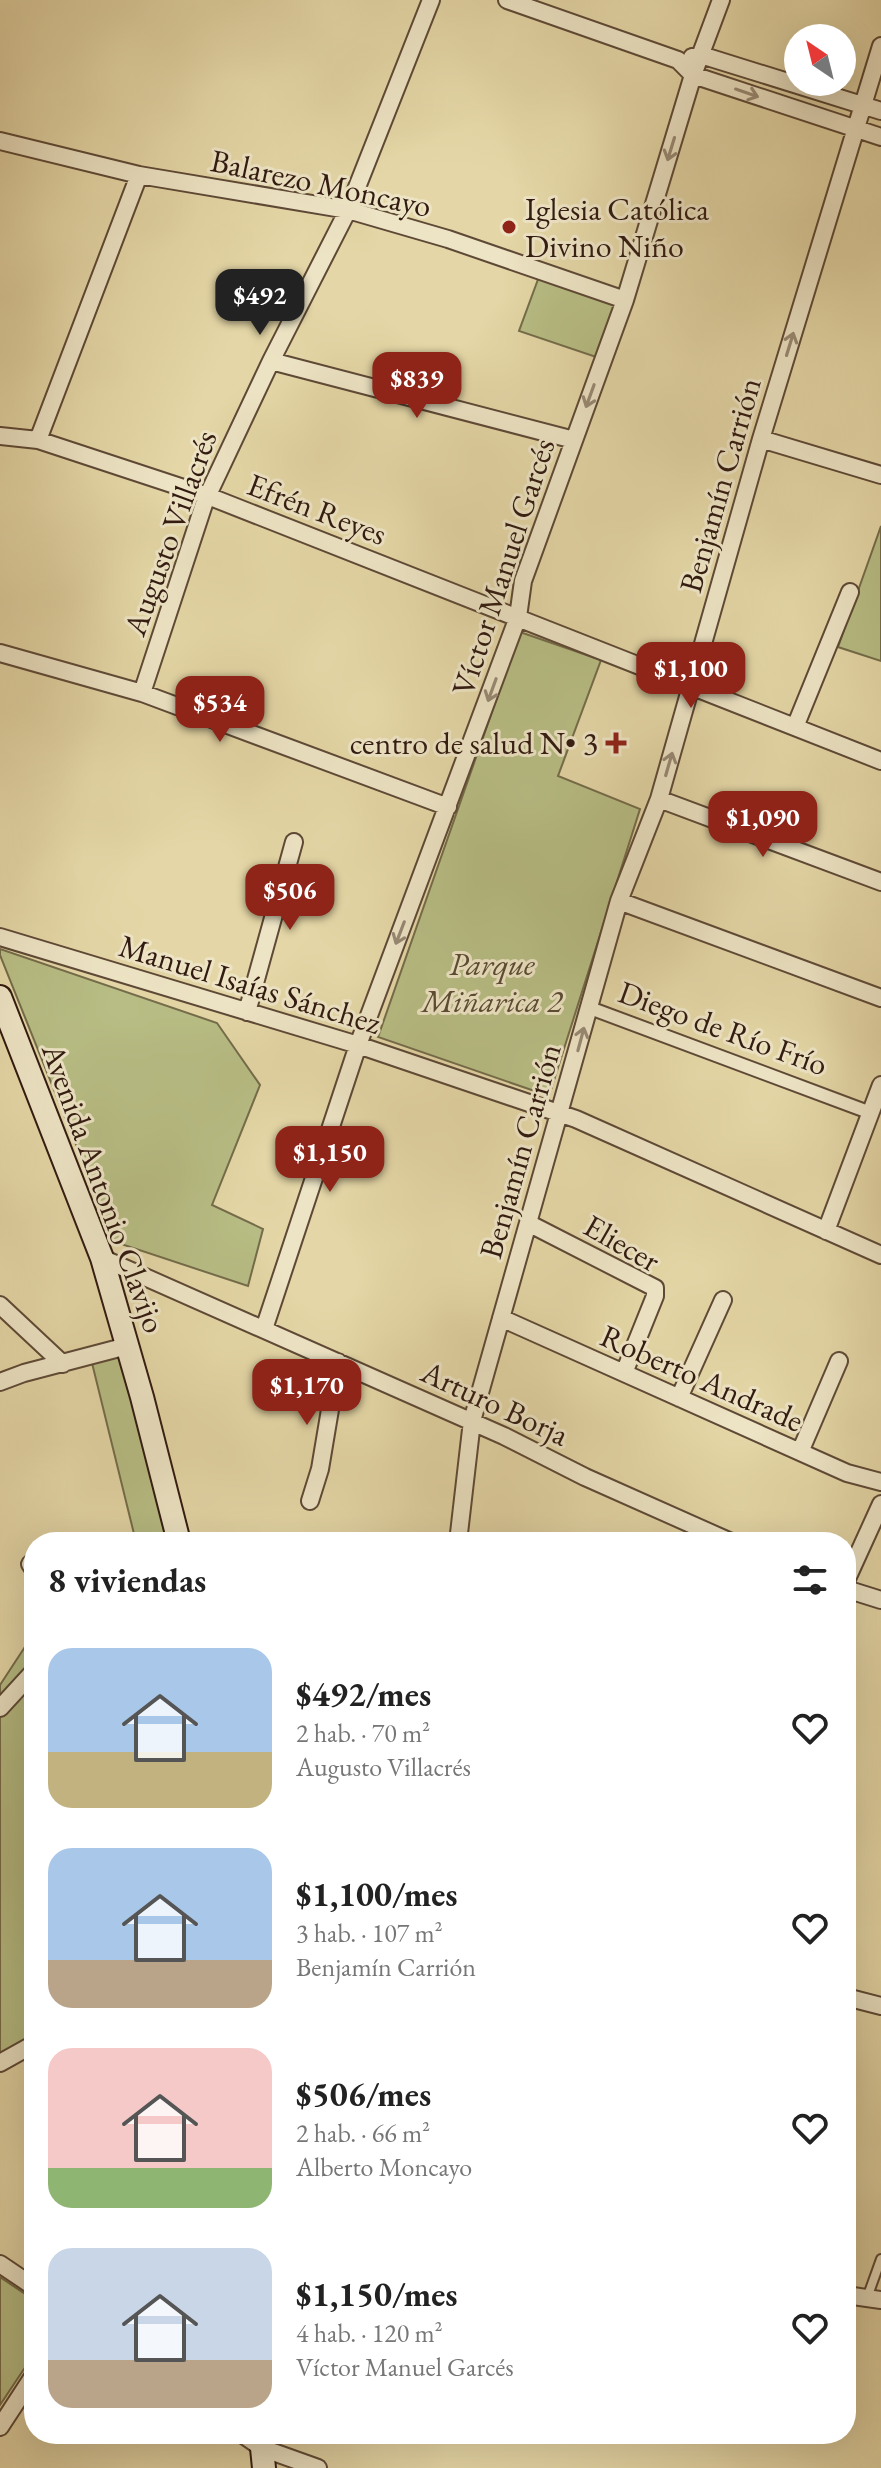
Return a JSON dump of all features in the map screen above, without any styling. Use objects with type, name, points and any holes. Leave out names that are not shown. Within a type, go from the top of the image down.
[{"type":"main road","name":"Avenida Antonio Clavijo","points":[[0,997],[102,1258],[176,1532]]},
{"type":"street","name":"Augusto Villacrés","points":[[142,693],[208,496],[271,361],[348,210],[431,0]]},
{"type":"street","points":[[507,0],[678,60],[693,75],[881,137]]},
{"type":"street","name":"Víctor Manuel Garcés","points":[[264,1329],[358,1045],[518,617],[523,581],[625,300],[693,75],[721,0]]},
{"type":"street","name":"Benjamín Carrión","points":[[459,1532],[472,1422],[619,901],[659,799],[761,439],[881,46]]},
{"type":"street","points":[[678,60],[701,55],[881,111]]},
{"type":"street","name":"Balarezo Moncayo","points":[[0,141],[139,175],[348,210],[461,243],[625,300]]},
{"type":"street","points":[[38,440],[139,175]]},
{"type":"street","points":[[271,361],[574,440]]},
{"type":"street","name":"Efrén Reyes","points":[[0,436],[38,440],[208,496],[881,761]]},
{"type":"street","points":[[761,439],[881,475]]},
{"type":"street","points":[[795,727],[850,592]]},
{"type":"street","points":[[0,653],[142,693],[448,807]]},
{"type":"street","points":[[659,799],[881,882]]},
{"type":"street","points":[[247,1012],[294,842]]},
{"type":"street","points":[[619,901],[881,998]]},
{"type":"street","name":"Manuel Isaías Sánchez","points":[[0,937],[358,1045],[561,1114],[881,1255]]},
{"type":"street","name":"Diego de Río Frío","points":[[590,1008],[876,1115]]},
{"type":"street","points":[[826,1231],[876,1115],[881,1085]]},
{"type":"street","name":"Eliecer","points":[[528,1223],[655,1288],[655,1296],[624,1373]]},
{"type":"street","name":"Arturo Borja","points":[[102,1258],[472,1422],[709,1532]]},
{"type":"street","points":[[679,1398],[723,1300]]},
{"type":"street","points":[[0,1305],[63,1364]]},
{"type":"street","name":"Roberto Andrade","points":[[501,1318],[847,1473],[881,1482]]},
{"type":"street","points":[[0,1382],[127,1346]]},
{"type":"street","points":[[800,1452],[839,1361]]},
{"type":"street","points":[[310,1501],[320,1469],[338,1362]]},
{"type":"street","points":[[856,1559],[881,1504]]},
{"type":"street","points":[[856,1592],[881,1600]]},
{"type":"street","points":[[0,1708],[24,1682]]},
{"type":"street","points":[[856,2000],[881,2006]]},
{"type":"street","points":[[0,2063],[24,2050]]},
{"type":"street","points":[[0,2264],[24,2280]]},
{"type":"street","points":[[0,2427],[24,2390]]},
{"type":"street","points":[[264,2450],[318,2468]]},
{"type":"lane","points":[[874,2299],[881,2259]]},
{"type":"green space","points":[[540,274],[623,301],[602,359],[519,331]]},
{"type":"green space","points":[[881,526],[881,661],[838,647]]},
{"type":"green space","name":"Parque Miñarica 2","points":[[520,632],[601,660],[558,776],[640,809],[549,1096],[378,1037]]},
{"type":"green space","points":[[0,949],[217,1023],[260,1085],[212,1205],[263,1229],[248,1286],[115,1242]]},
{"type":"green space","points":[[123,1355],[172,1532],[134,1532],[92,1363]]},
{"type":"green space","points":[[24,1648],[24,2043],[0,2061],[0,1685]]},
{"type":"green space","points":[[0,2277],[24,2293],[24,2369],[0,2405]]},
{"type":"place","name":"Iglesia Católica Divino Niño","points":[[509,227]]},
{"type":"place","name":"centro de salud N• 3","points":[[616,743]]}]
